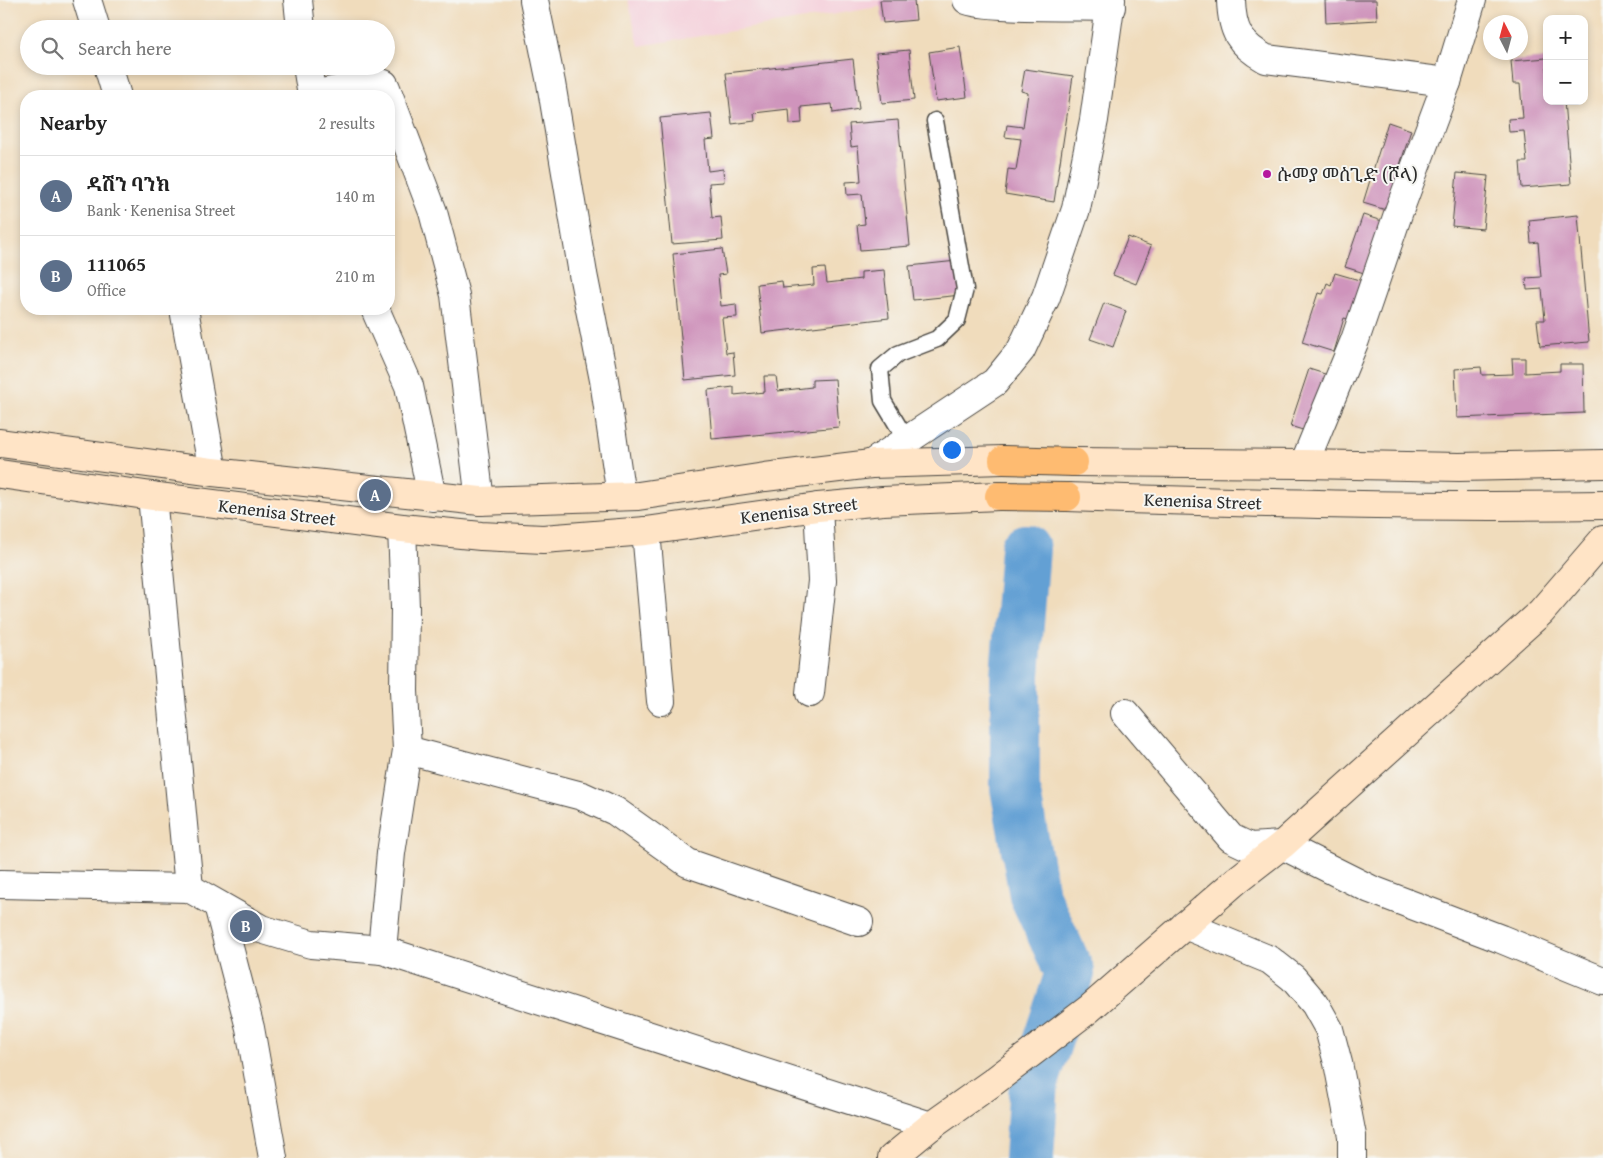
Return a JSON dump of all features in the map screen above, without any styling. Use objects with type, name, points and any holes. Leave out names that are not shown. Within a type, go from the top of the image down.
[{"type":"main road","name":"Kenenisa Street","points":[[0,443],[213,472],[480,501],[638,496],[765,477],[871,464],[1003,460],[1459,467],[1603,464]]},
{"type":"main road","name":"Kenenisa Street","points":[[0,474],[152,496],[402,528],[481,536],[543,539],[646,531],[883,500],[999,496],[1468,507],[1603,505]]},
{"type":"main road","points":[[892,1158],[931,1126],[993,1082],[1089,1009],[1237,880],[1282,845],[1541,612],[1603,540]]},
{"type":"street","points":[[87,0],[93,20]]},
{"type":"street","points":[[298,0],[300,20]]},
{"type":"street","points":[[534,0],[551,83],[583,274],[604,380],[621,496]]},
{"type":"street","points":[[871,464],[995,382],[1021,350],[1046,297],[1076,209],[1094,120],[1111,3],[994,4],[967,0]]},
{"type":"street","points":[[1231,0],[1232,18],[1239,38],[1250,50],[1266,59],[1447,82]]},
{"type":"street","points":[[1304,464],[1355,340],[1399,211],[1447,82],[1472,0]]},
{"type":"street","points":[[111,75],[116,90]]},
{"type":"street","points":[[308,75],[311,90]]},
{"type":"street","points":[[340,90],[378,82],[384,84],[387,90]]},
{"type":"street","points":[[395,112],[433,212],[455,295],[480,501]]},
{"type":"street","points":[[185,315],[213,472]]},
{"type":"street","points":[[378,315],[409,386],[432,497]]},
{"type":"street","points":[[152,496],[189,888]]},
{"type":"street","points":[[810,693],[822,581],[818,507]]},
{"type":"street","points":[[382,950],[390,853],[407,750],[404,691],[405,607],[402,528]]},
{"type":"street","points":[[646,531],[661,701]]},
{"type":"street","points":[[1126,713],[1231,838],[1250,847],[1282,845],[1370,889],[1501,938],[1603,981]]},
{"type":"street","points":[[407,750],[582,796],[615,811],[688,864],[858,922]]},
{"type":"street","points":[[0,884],[189,888],[261,929],[311,944],[382,950],[931,1126]]},
{"type":"street","points":[[218,905],[250,1028],[273,1158]]},
{"type":"street","points":[[1185,925],[1270,960],[1293,978],[1315,1004],[1329,1029],[1338,1063],[1352,1136],[1352,1158]]},
{"type":"lane","points":[[907,440],[883,401],[880,369],[898,354],[937,339],[957,320],[965,289],[935,121]]},
{"type":"shaded area","points":[[628,0],[922,0],[639,46]]},
{"type":"building","points":[[880,0],[914,0],[916,20],[883,23]]},
{"type":"building","points":[[1325,0],[1376,0],[1377,20],[1326,23]]},
{"type":"building","points":[[960,47],[967,97],[936,101],[929,52]]},
{"type":"building","points":[[909,50],[914,100],[882,103],[876,53]]},
{"type":"building","points":[[1543,58],[1543,105],[1564,105],[1571,184],[1522,188],[1520,162],[1527,162],[1524,131],[1509,132],[1508,119],[1523,118],[1520,84],[1513,84],[1511,61]]},
{"type":"building","points":[[853,59],[859,109],[833,113],[832,104],[801,107],[802,123],[790,124],[789,109],[754,113],[755,121],[732,124],[726,73]]},
{"type":"building","points":[[1025,69],[1073,76],[1054,202],[1005,194],[1008,169],[1016,170],[1021,139],[1005,137],[1007,125],[1023,127],[1028,93],[1021,91]]},
{"type":"building","points":[[711,113],[714,139],[705,140],[708,171],[723,169],[724,182],[709,183],[712,218],[721,217],[723,240],[672,244],[660,118]]},
{"type":"building","points":[[898,120],[910,246],[860,250],[857,225],[865,224],[862,194],[847,195],[846,182],[861,181],[858,146],[851,147],[849,124]]},
{"type":"building","points":[[1388,122],[1411,130],[1386,210],[1363,203]]},
{"type":"building","points":[[1457,173],[1488,176],[1483,229],[1452,226]]},
{"type":"building","points":[[1363,215],[1382,221],[1364,273],[1345,267]]},
{"type":"building","points":[[1578,215],[1589,342],[1540,346],[1537,320],[1545,320],[1542,289],[1527,290],[1526,278],[1541,277],[1538,242],[1531,243],[1529,220]]},
{"type":"building","points":[[1128,237],[1151,246],[1136,284],[1113,275]]},
{"type":"building","points":[[722,249],[726,274],[718,275],[721,306],[736,304],[737,317],[722,318],[726,353],[733,352],[735,375],[685,380],[673,254]]},
{"type":"building","points":[[957,261],[961,295],[913,300],[909,266]]},
{"type":"building","points":[[825,268],[827,283],[861,279],[861,272],[884,270],[889,318],[762,333],[757,284],[782,281],[783,288],[814,285],[813,269]]},
{"type":"building","points":[[1335,273],[1366,282],[1353,320],[1344,318],[1334,352],[1302,342],[1318,293],[1323,294],[1327,283],[1331,285]]},
{"type":"building","points":[[1104,303],[1126,311],[1113,347],[1090,339]]},
{"type":"building","points":[[1512,358],[1525,358],[1525,373],[1560,371],[1560,364],[1583,364],[1584,413],[1457,418],[1455,369],[1481,367],[1482,375],[1513,374]]},
{"type":"building","points":[[1309,369],[1328,375],[1309,432],[1290,426]]},
{"type":"building","points":[[764,376],[776,376],[778,391],[812,387],[812,380],[835,379],[839,427],[712,439],[708,390],[734,387],[734,395],[765,392]]},
{"type":"waterway","points":[[1025,549],[1015,675],[1015,788],[1034,895],[1070,973],[1034,1082],[1029,1158]]},
{"type":"place","name":"ሱመያ መስጊድ (ሾላ)","points":[[1267,174]]},
{"type":"place","name":"ዳሽን ባንክ","points":[[375,495]]},
{"type":"place","name":"111065","points":[[246,926]]}]
